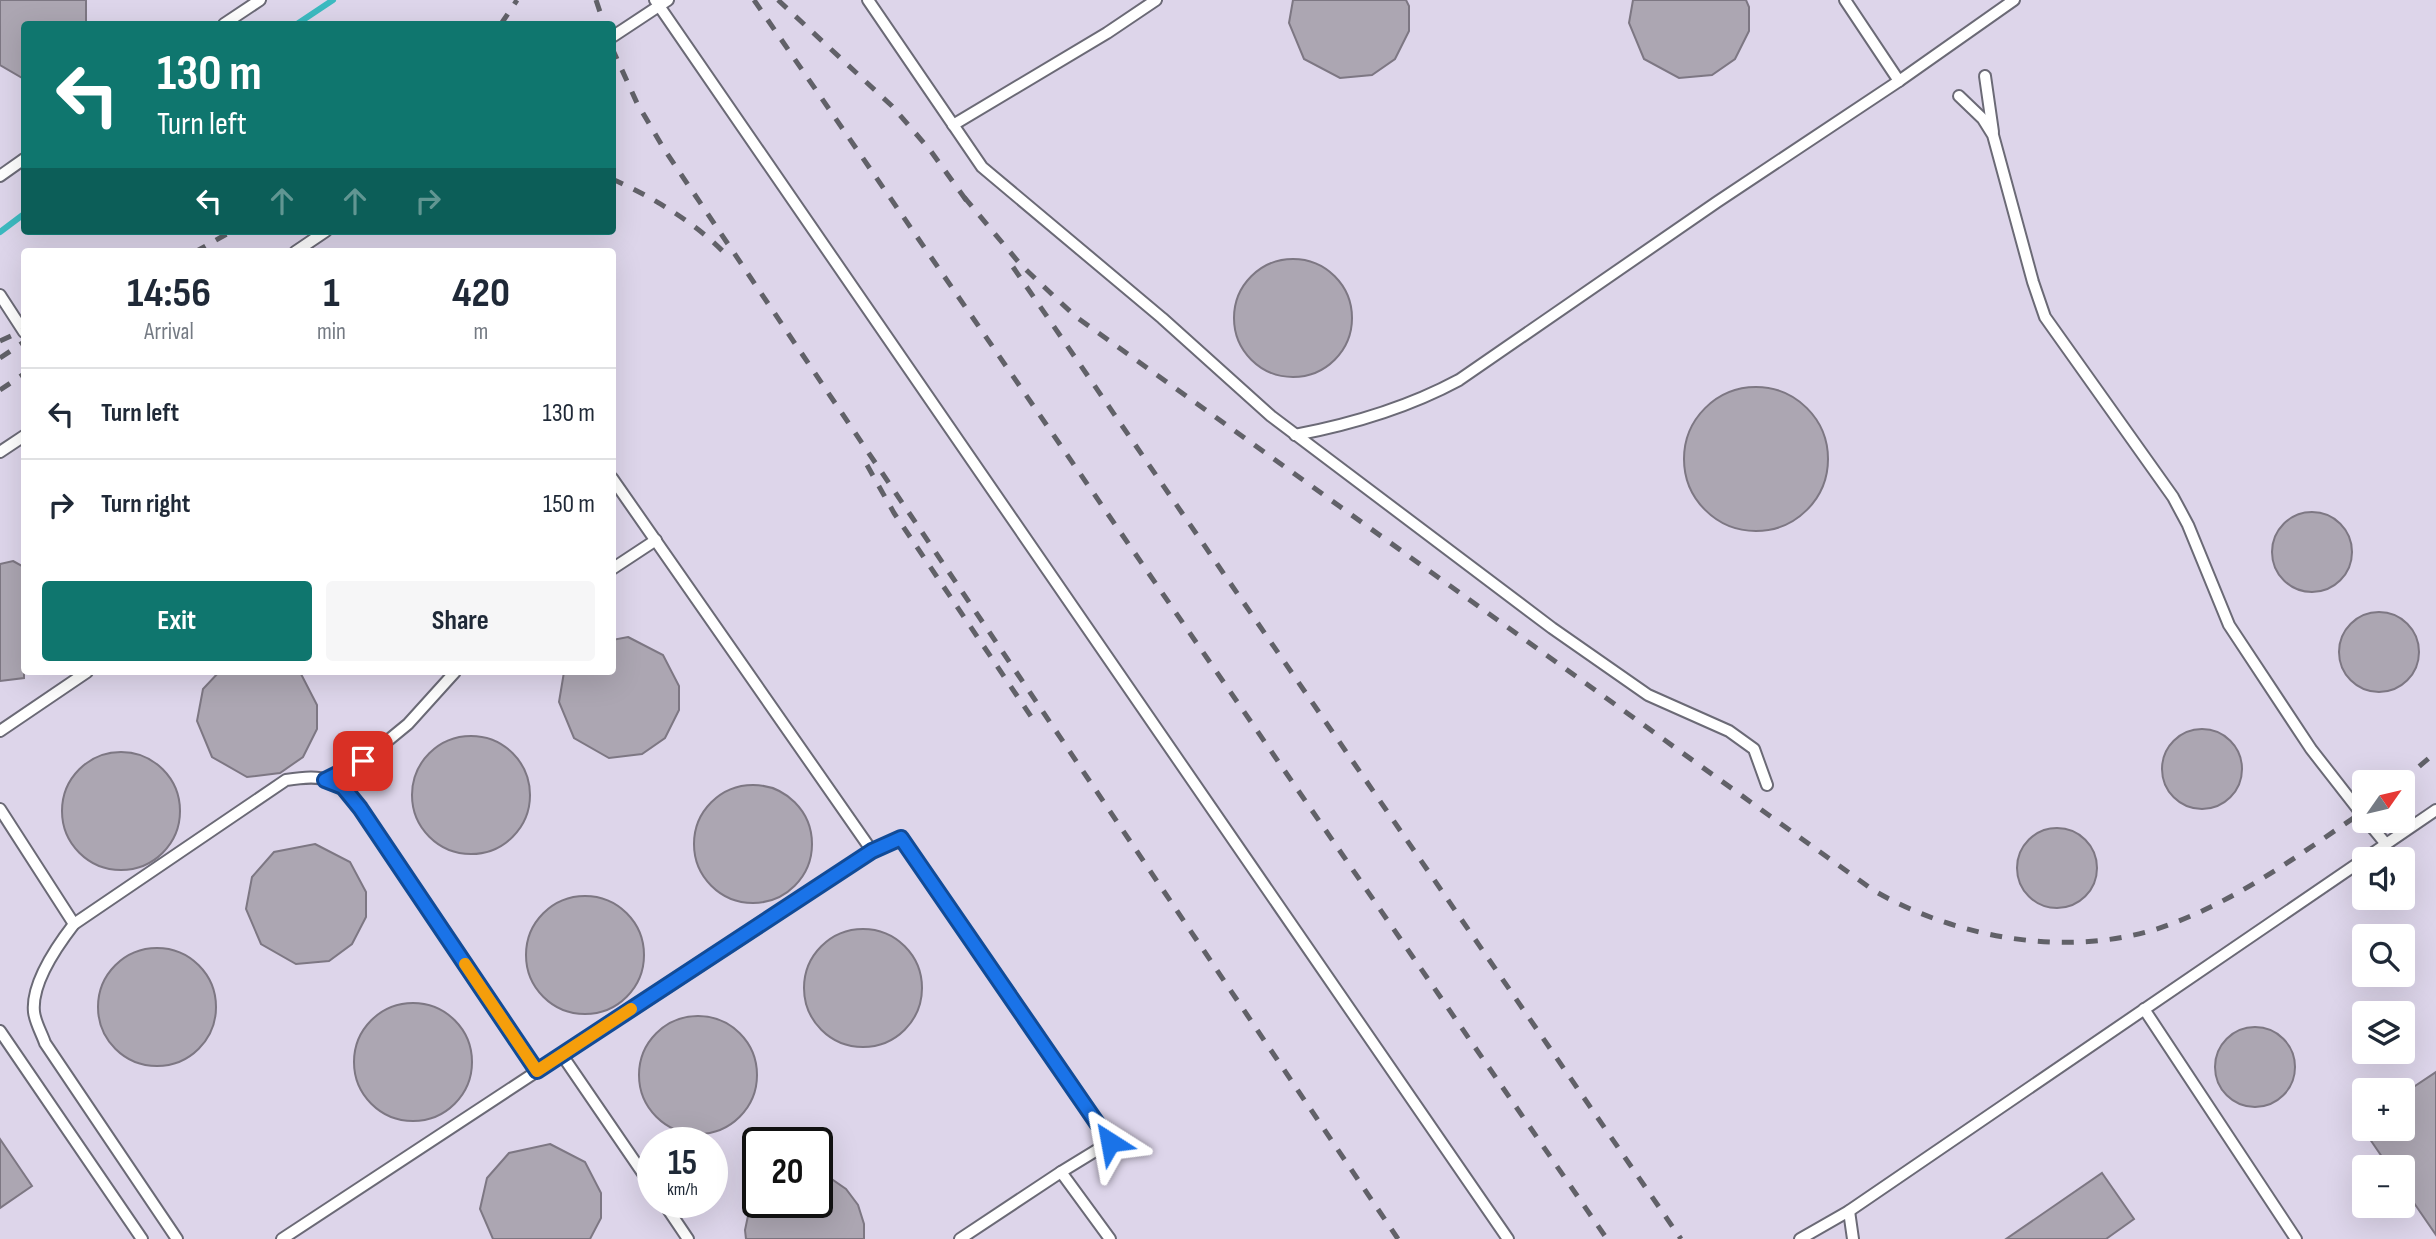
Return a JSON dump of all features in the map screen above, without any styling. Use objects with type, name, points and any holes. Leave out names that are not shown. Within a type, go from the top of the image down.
[{"type":"lane","points":[[228,21],[260,0]]},
{"type":"lane","points":[[868,0],[982,167],[1162,318],[1295,435],[1552,628],[1648,695],[1729,731],[1754,748],[1767,785]]},
{"type":"lane","points":[[953,125],[1107,33],[1156,0]]},
{"type":"lane","points":[[1845,0],[1899,81]]},
{"type":"lane","points":[[1295,435],[1377,415],[1424,398],[1459,380],[2014,0]]},
{"type":"lane","points":[[616,34],[660,2],[1508,1239]]},
{"type":"lane","points":[[1985,76],[1993,135],[2032,282],[2045,317],[2173,497],[2188,525],[2229,625],[2311,748],[2352,801]]},
{"type":"lane","points":[[1959,96],[1983,120],[1993,135]]},
{"type":"lane","points":[[0,176],[21,161]]},
{"type":"lane","points":[[301,248],[320,235]]},
{"type":"lane","points":[[0,295],[21,327]]},
{"type":"lane","points":[[0,452],[21,438]]},
{"type":"lane","points":[[616,484],[872,851]]},
{"type":"lane","points":[[616,566],[656,540]]},
{"type":"lane","points":[[0,730],[82,675]]},
{"type":"lane","points":[[325,780],[363,761],[408,724],[452,675]]},
{"type":"lane","points":[[177,1239],[45,1043],[34,1013],[37,988],[57,946],[74,924],[286,780],[314,776],[343,787],[360,808],[537,1071]]},
{"type":"lane","points":[[0,809],[74,924]]},
{"type":"lane","points":[[1800,1239],[1849,1211],[2436,810]]},
{"type":"lane","points":[[2377,833],[2386,844]]},
{"type":"lane","points":[[282,1239],[872,851],[901,838],[1110,1142],[960,1239]]},
{"type":"lane","points":[[2144,1009],[2296,1239]]},
{"type":"lane","points":[[0,1031],[142,1239]]},
{"type":"lane","points":[[562,1055],[637,1165]]},
{"type":"lane","points":[[1061,1172],[1110,1239]]},
{"type":"lane","points":[[1849,1211],[1853,1239]]},
{"type":"lane","points":[[674,1218],[688,1239]]},
{"type":"shaded area","points":[[0,0],[2436,0],[2436,1239],[0,1239]]},
{"type":"building","points":[[0,0],[86,0],[86,21],[21,21],[21,77],[0,65]]},
{"type":"building","points":[[1293,0],[1406,0],[1409,6],[1409,31],[1395,59],[1372,75],[1340,78],[1304,59],[1289,23]]},
{"type":"building","points":[[1633,0],[1746,0],[1749,7],[1749,31],[1735,59],[1712,75],[1679,78],[1644,59],[1629,23]]},
{"type":"building","points":[[1293,259],[1316,263],[1335,276],[1348,295],[1352,318],[1348,341],[1335,360],[1316,373],[1293,377],[1270,373],[1251,360],[1238,341],[1234,318],[1238,295],[1251,276],[1270,263]]},
{"type":"building","points":[[1756,387],[1784,392],[1807,408],[1823,431],[1828,459],[1823,487],[1807,510],[1784,526],[1756,531],[1728,526],[1705,510],[1689,487],[1684,459],[1689,431],[1705,408],[1728,392]]},
{"type":"building","points":[[2312,512],[2327,515],[2340,524],[2349,537],[2352,552],[2349,567],[2340,580],[2327,589],[2312,592],[2297,589],[2284,580],[2275,567],[2272,552],[2275,537],[2284,524],[2297,515]]},
{"type":"building","points":[[13,561],[21,565],[21,675],[24,675],[24,678],[0,681],[0,564]]},
{"type":"building","points":[[2379,612],[2394,615],[2407,624],[2416,637],[2419,652],[2416,667],[2407,680],[2394,689],[2379,692],[2364,689],[2351,680],[2342,667],[2339,652],[2342,637],[2351,624],[2364,615]]},
{"type":"building","points":[[628,637],[663,655],[679,686],[679,710],[665,738],[642,754],[609,758],[574,738],[559,702],[564,675],[616,675],[616,639]]},
{"type":"building","points":[[216,675],[302,675],[317,705],[317,729],[303,757],[280,773],[247,777],[212,757],[197,721],[203,689]]},
{"type":"building","points":[[2202,729],[2217,732],[2230,741],[2239,754],[2242,769],[2239,784],[2230,797],[2217,806],[2202,809],[2187,806],[2174,797],[2165,784],[2162,769],[2165,754],[2174,741],[2187,732]]},
{"type":"building","points":[[471,736],[494,740],[513,753],[526,772],[530,795],[526,818],[513,837],[494,850],[471,854],[448,850],[429,837],[416,818],[412,795],[416,772],[429,753],[448,740]]},
{"type":"building","points":[[121,752],[144,756],[163,769],[176,788],[180,811],[176,834],[163,853],[144,866],[121,870],[98,866],[79,853],[66,834],[62,811],[66,788],[79,769],[98,756]]},
{"type":"building","points":[[753,785],[776,789],[795,802],[808,821],[812,844],[808,867],[795,886],[776,899],[753,903],[730,899],[711,886],[698,867],[694,844],[698,821],[711,802],[730,789]]},
{"type":"building","points":[[2057,828],[2072,831],[2085,840],[2094,853],[2097,868],[2094,883],[2085,896],[2072,905],[2057,908],[2042,905],[2029,896],[2020,883],[2017,868],[2020,853],[2029,840],[2042,831]]},
{"type":"building","points":[[315,844],[350,862],[366,892],[366,917],[352,944],[329,961],[296,964],[261,944],[246,909],[252,877],[274,852]]},
{"type":"building","points":[[585,896],[608,900],[627,913],[640,932],[644,955],[640,978],[627,997],[608,1010],[585,1014],[562,1010],[543,997],[530,978],[526,955],[530,932],[543,913],[562,900]]},
{"type":"building","points":[[863,929],[886,933],[905,946],[918,965],[922,988],[918,1011],[905,1030],[886,1043],[863,1047],[840,1043],[821,1030],[808,1011],[804,988],[808,965],[821,946],[840,933]]},
{"type":"building","points":[[157,948],[180,952],[199,965],[212,984],[216,1007],[212,1030],[199,1049],[180,1062],[157,1066],[134,1062],[115,1049],[102,1030],[98,1007],[102,984],[115,965],[134,952]]},
{"type":"building","points":[[413,1003],[436,1007],[455,1020],[468,1039],[472,1062],[468,1085],[455,1104],[436,1117],[413,1121],[390,1117],[371,1104],[358,1085],[354,1062],[358,1039],[371,1020],[390,1007]]},
{"type":"building","points":[[686,1017],[710,1017],[731,1026],[747,1042],[756,1063],[753,1098],[740,1117],[726,1127],[670,1127],[649,1108],[640,1087],[640,1063],[649,1042],[665,1026]]},
{"type":"building","points":[[2255,1027],[2270,1030],[2283,1039],[2292,1052],[2295,1067],[2292,1082],[2283,1095],[2270,1104],[2255,1107],[2240,1104],[2227,1095],[2218,1082],[2215,1067],[2218,1052],[2227,1039],[2240,1030]]},
{"type":"building","points":[[2436,1072],[2436,1235],[2415,1204],[2415,1155],[2381,1155],[2371,1141],[2415,1141],[2415,1086]]},
{"type":"building","points":[[0,1139],[32,1186],[0,1208]]},
{"type":"building","points":[[550,1144],[585,1162],[601,1193],[601,1218],[590,1239],[493,1239],[480,1209],[487,1178],[509,1153]]},
{"type":"building","points":[[2102,1173],[2134,1219],[2106,1239],[2006,1239]]},
{"type":"building","points":[[833,1180],[846,1189],[858,1205],[864,1224],[864,1239],[746,1239],[748,1218],[833,1218]]},
{"type":"waterway","points":[[302,21],[333,0]]},
{"type":"waterway","points":[[0,232],[21,216]]},
{"type":"railway","points":[[503,21],[517,0]]},
{"type":"railway","points":[[596,0],[603,21]]},
{"type":"railway","points":[[754,0],[1607,1239]]},
{"type":"railway","points":[[778,0],[892,106],[930,150],[969,204]]},
{"type":"railway","points":[[616,57],[637,103],[664,149],[1398,1239]]},
{"type":"railway","points":[[616,181],[676,213],[730,259]]},
{"type":"railway","points":[[964,197],[1021,265],[1075,316],[1873,890],[1907,907],[1980,932],[2019,939],[2096,941],[2134,935],[2171,924],[2247,888],[2352,819]]},
{"type":"railway","points":[[202,248],[225,235]]},
{"type":"railway","points":[[1013,267],[1681,1239]]},
{"type":"railway","points":[[0,341],[21,331]]},
{"type":"railway","points":[[0,358],[21,344]]},
{"type":"railway","points":[[0,390],[21,376]]},
{"type":"railway","points":[[867,465],[894,513],[1032,718]]},
{"type":"railway","points":[[2415,770],[2436,752]]},
{"type":"slow traffic","points":[[465,964],[537,1071],[631,1009]]},
{"type":"route","points":[[363,761],[325,780],[343,787],[360,808],[537,1071],[872,851],[901,838],[1110,1142]]}]
